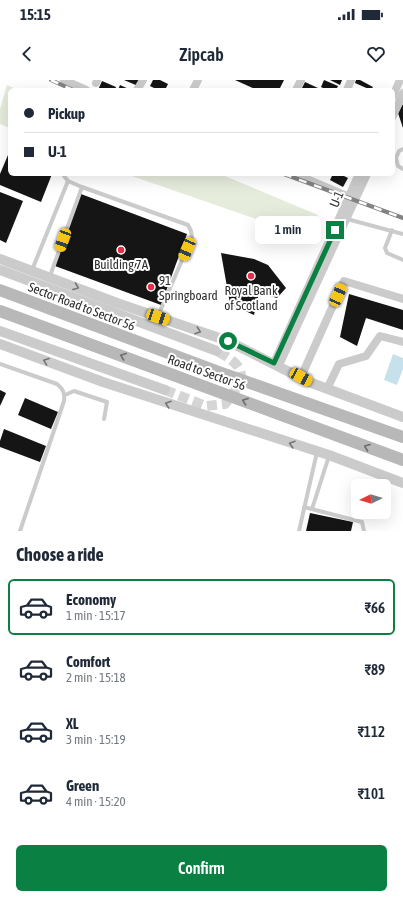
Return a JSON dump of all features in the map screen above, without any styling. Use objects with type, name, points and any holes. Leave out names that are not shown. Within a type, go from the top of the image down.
[{"type":"main road","name":"Sector Road to Sector 56","points":[[0,290],[219,372],[403,437]]},
{"type":"main road","name":"Road to Sector 56","points":[[0,311],[403,460]]},
{"type":"street","points":[[64,80],[82,88]]},
{"type":"street","points":[[395,91],[400,80]]},
{"type":"street","points":[[395,111],[403,93]]},
{"type":"street","name":"U-1","points":[[276,364],[358,176]]},
{"type":"street","points":[[276,364],[347,219],[366,176]]},
{"type":"street","points":[[309,177],[349,198]]},
{"type":"street","points":[[0,259],[228,341],[301,377],[403,417]]},
{"type":"street","points":[[0,270],[217,351]]},
{"type":"street","points":[[301,377],[344,281],[403,299]]},
{"type":"street","points":[[0,331],[164,390]]},
{"type":"street","points":[[327,388],[338,364],[366,356],[380,336],[403,342]]},
{"type":"street","points":[[0,344],[103,382],[329,455],[403,483]]},
{"type":"lane","points":[[403,149],[399,151],[396,158],[398,166],[403,169]]},
{"type":"lane","points":[[64,176],[68,181],[82,187],[188,225],[192,237],[158,317]]},
{"type":"lane","points":[[32,271],[68,181]]},
{"type":"lane","points":[[49,277],[82,187]]},
{"type":"lane","points":[[347,219],[403,234]]},
{"type":"lane","points":[[392,230],[385,248],[387,253],[403,260]]},
{"type":"lane","points":[[0,364],[57,384],[65,395],[20,531]]},
{"type":"lane","points":[[65,395],[74,391],[107,402],[104,418]]},
{"type":"lane","points":[[299,531],[317,452]]},
{"type":"lane","points":[[312,509],[329,455]]},
{"type":"lane","points":[[304,507],[362,522],[364,531]]},
{"type":"green space","points":[[7,85],[14,88],[8,88],[8,127],[0,124],[0,109]]},
{"type":"green space","points":[[132,176],[225,176],[318,215],[314,234],[276,219],[259,220]]},
{"type":"water","points":[[393,354],[403,358],[403,369],[397,385],[384,380]]},
{"type":"building","points":[[124,80],[140,80],[138,86]]},
{"type":"building","points":[[153,80],[160,80],[168,84],[166,88],[154,88],[150,86]]},
{"type":"building","points":[[235,80],[284,80],[280,88],[253,88]]},
{"type":"building","points":[[324,80],[338,86],[337,88],[321,87]]},
{"type":"building","points":[[330,80],[342,80],[340,85]]},
{"type":"building","points":[[356,80],[360,80],[373,87],[366,88],[355,83]]},
{"type":"building","points":[[102,81],[116,87],[116,88],[99,88]]},
{"type":"building","points":[[305,82],[318,88],[302,88]]},
{"type":"building","points":[[120,85],[127,88],[119,88]]},
{"type":"building","points":[[403,104],[403,128],[398,113]]},
{"type":"building","points":[[8,155],[8,176],[51,176],[41,202],[0,185],[0,174]]},
{"type":"building","points":[[332,176],[344,176],[348,178],[343,187],[330,180]]},
{"type":"building","points":[[0,192],[23,201],[6,243],[0,240]]},
{"type":"building","name":"Building 7A","points":[[81,194],[187,234],[161,305],[55,266]]},
{"type":"building","name":"Royal Bank of Scotland","points":[[221,253],[254,259],[268,265],[286,288],[277,298],[259,293],[254,315],[230,304]]},
{"type":"building","points":[[349,294],[403,310],[403,330],[366,318],[357,346],[340,337]]},
{"type":"building","points":[[0,390],[6,393],[0,406]]},
{"type":"building","points":[[25,398],[58,412],[51,429],[18,415]]},
{"type":"building","points":[[4,429],[46,446],[40,462],[0,447],[0,441]]},
{"type":"building","points":[[310,513],[353,522],[351,531],[306,531]]},
{"type":"tunnel","points":[[165,390],[206,406],[225,404],[237,387],[241,374],[235,363],[217,351]]},
{"type":"railway","points":[[51,80],[69,88]]},
{"type":"railway","points":[[289,176],[403,218]]},
{"type":"place","name":"Building 7A","points":[[121,250]]},
{"type":"place","name":"Royal Bank of Scotland","points":[[251,276]]},
{"type":"place","name":"91 Springboard","points":[[151,287]]},
{"type":"route","points":[[228,341],[274,363],[335,230]]}]
